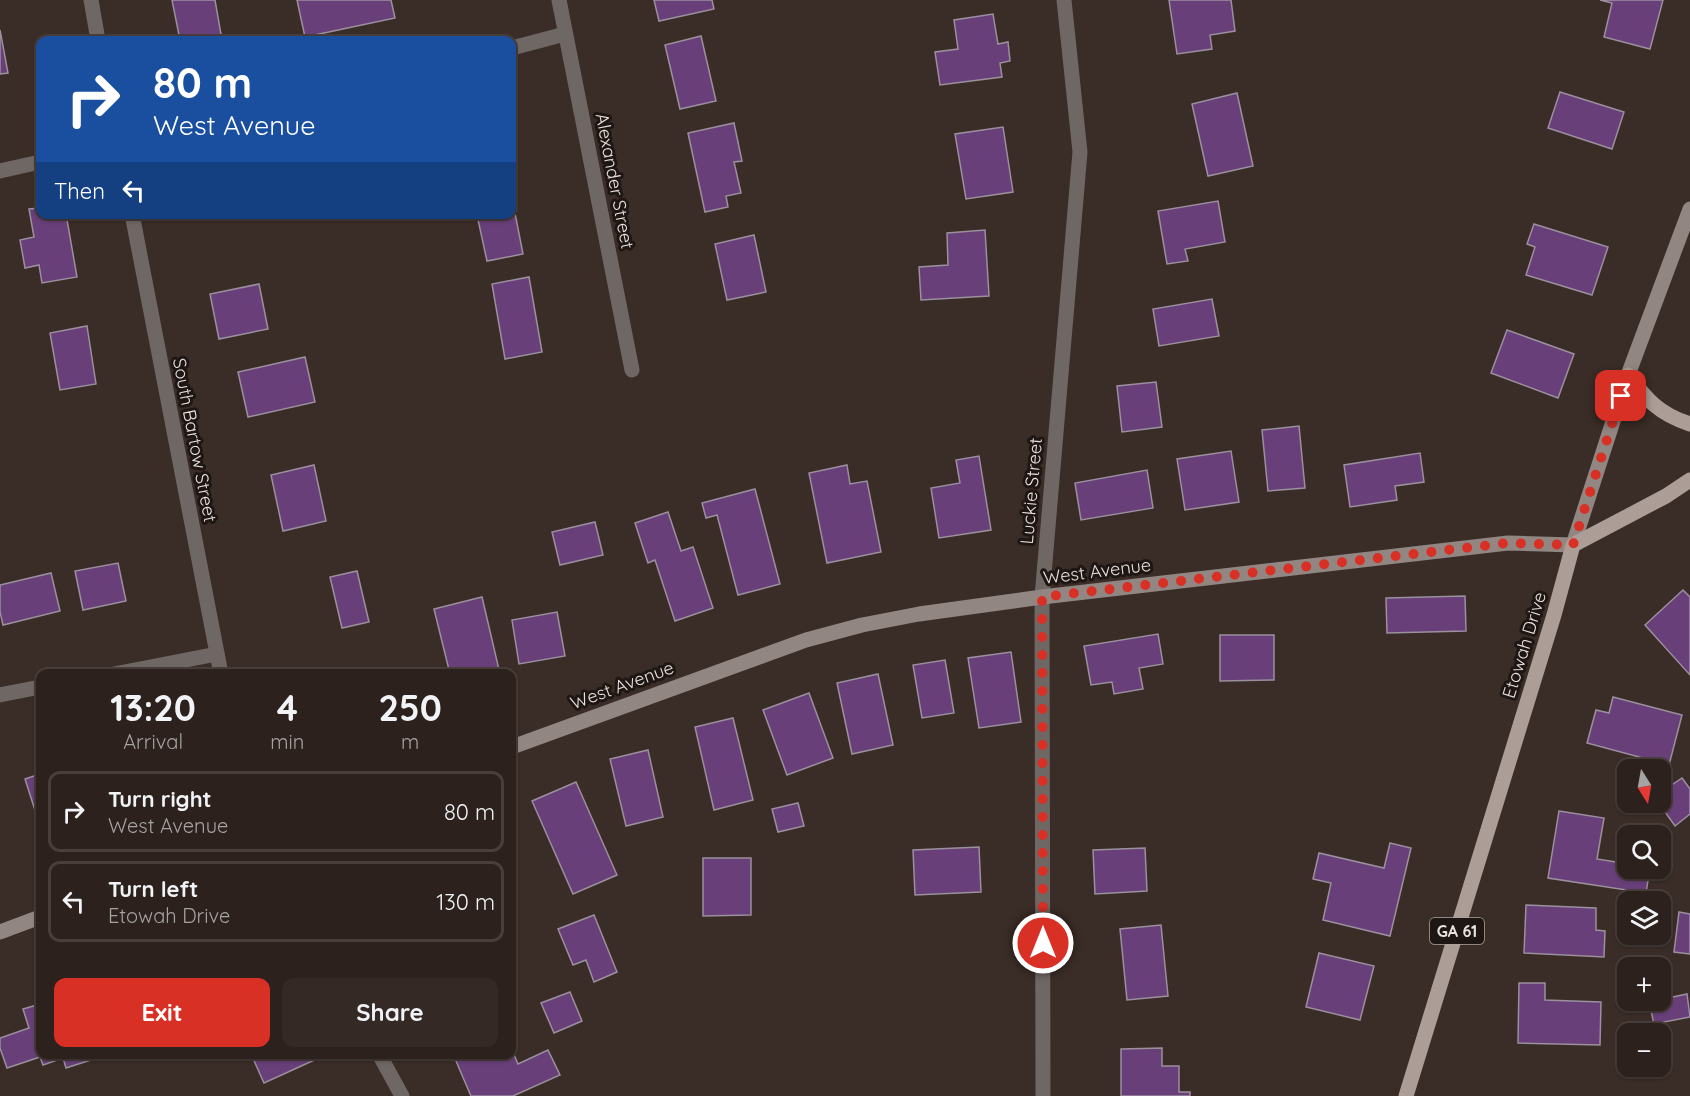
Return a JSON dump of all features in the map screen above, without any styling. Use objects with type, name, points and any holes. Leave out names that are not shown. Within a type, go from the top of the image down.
[{"type":"main road","points":[[1628,375],[1645,397],[1661,412],[1690,423]]},
{"type":"main road","name":"West Avenue","points":[[1573,545],[1666,496],[1690,480]]},
{"type":"main road","name":"Etowah Drive","points":[[1406,1096],[1554,615],[1573,545]]},
{"type":"street","points":[[91,0],[97,36]]},
{"type":"street","name":"Alexander Street","points":[[559,0],[632,370]]},
{"type":"street","name":"Luckie Street","points":[[1044,1096],[1042,597],[1080,152],[1064,0]]},
{"type":"street","points":[[516,47],[565,34]]},
{"type":"street","points":[[0,171],[36,163]]},
{"type":"street","name":"Etowah Drive","points":[[1573,545],[1628,375],[1690,209]]},
{"type":"street","name":"South Bartow Street","points":[[133,219],[220,669]]},
{"type":"street","name":"West Avenue","points":[[516,746],[806,640],[862,625],[919,614],[1042,597],[1508,543],[1573,545]]},
{"type":"street","points":[[140,669],[217,654]]},
{"type":"street","points":[[0,695],[36,688]]},
{"type":"street","points":[[0,932],[36,918]]},
{"type":"street","points":[[382,1059],[402,1096]]},
{"type":"building","points":[[172,0],[215,0],[221,36],[179,36]]},
{"type":"building","points":[[297,0],[391,0],[395,18],[305,36]]},
{"type":"building","points":[[654,0],[712,0],[714,9],[659,21]]},
{"type":"building","points":[[1169,0],[1231,0],[1235,31],[1210,35],[1212,49],[1177,54]]},
{"type":"building","points":[[1600,0],[1663,0],[1650,49],[1604,37],[1612,3]]},
{"type":"building","points":[[993,14],[998,44],[1008,42],[1010,61],[1000,63],[1002,77],[940,85],[935,52],[958,49],[954,20]]},
{"type":"building","points":[[0,30],[8,73],[0,74]]},
{"type":"building","points":[[701,36],[716,101],[680,109],[665,45]]},
{"type":"building","points":[[1560,92],[1624,112],[1612,149],[1548,128]]},
{"type":"building","points":[[1237,93],[1253,166],[1208,176],[1192,104]]},
{"type":"building","points":[[734,123],[742,161],[734,162],[741,193],[726,196],[728,207],[705,212],[688,133]]},
{"type":"building","points":[[1003,127],[1013,192],[966,199],[955,134]]},
{"type":"building","points":[[1218,201],[1225,242],[1185,249],[1188,261],[1167,264],[1158,211]]},
{"type":"building","points":[[36,208],[36,219],[67,219],[77,277],[42,283],[39,265],[25,268],[20,240],[34,237],[29,209]]},
{"type":"building","points":[[516,218],[523,254],[487,261],[478,219]]},
{"type":"building","points":[[1534,224],[1608,247],[1592,295],[1526,275],[1535,247],[1527,244]]},
{"type":"building","points":[[985,230],[989,296],[921,300],[919,267],[948,265],[947,233]]},
{"type":"building","points":[[754,235],[766,292],[727,300],[715,244]]},
{"type":"building","points":[[529,277],[542,352],[505,359],[492,284]]},
{"type":"building","points":[[259,284],[268,329],[219,339],[210,294]]},
{"type":"building","points":[[1212,299],[1219,336],[1159,346],[1153,309]]},
{"type":"building","points":[[87,326],[96,384],[60,390],[50,333]]},
{"type":"building","points":[[1507,330],[1574,354],[1558,398],[1491,373]]},
{"type":"building","points":[[305,357],[315,402],[248,417],[238,372]]},
{"type":"building","points":[[1156,382],[1162,427],[1122,432],[1117,386]]},
{"type":"building","points":[[1299,426],[1305,488],[1268,491],[1262,430]]},
{"type":"building","points":[[1231,451],[1239,502],[1185,510],[1177,459]]},
{"type":"building","points":[[1420,453],[1424,482],[1395,486],[1397,500],[1350,507],[1344,465]]},
{"type":"building","points":[[979,456],[991,530],[939,538],[931,488],[960,483],[956,460]]},
{"type":"building","points":[[314,465],[326,521],[283,531],[271,475]]},
{"type":"building","points":[[847,465],[850,484],[867,481],[881,552],[827,563],[809,473]]},
{"type":"building","points":[[1147,470],[1153,508],[1081,520],[1075,483]]},
{"type":"building","points":[[755,489],[780,584],[738,595],[717,515],[706,518],[702,503]]},
{"type":"building","points":[[668,512],[681,551],[693,547],[713,608],[675,621],[655,560],[648,563],[635,523]]},
{"type":"building","points":[[595,522],[603,555],[560,565],[552,532]]},
{"type":"building","points":[[118,563],[126,601],[83,610],[75,571]]},
{"type":"building","points":[[357,571],[369,622],[342,628],[330,577]]},
{"type":"building","points":[[51,573],[60,611],[3,625],[0,612],[0,585]]},
{"type":"building","points":[[1683,590],[1690,597],[1690,675],[1645,625]]},
{"type":"building","points":[[1465,596],[1466,631],[1387,633],[1386,598]]},
{"type":"building","points":[[482,597],[499,669],[449,669],[434,609]]},
{"type":"building","points":[[557,612],[565,656],[519,664],[512,620]]},
{"type":"building","points":[[1158,634],[1163,664],[1139,668],[1143,689],[1114,694],[1112,682],[1091,685],[1084,646]]},
{"type":"building","points":[[1220,635],[1274,635],[1274,680],[1220,681]]},
{"type":"building","points":[[1011,652],[1021,722],[979,728],[968,658]]},
{"type":"building","points":[[945,660],[954,713],[922,718],[913,665]]},
{"type":"building","points":[[878,674],[893,745],[852,754],[837,683]]},
{"type":"building","points":[[809,693],[833,758],[787,775],[763,710]]},
{"type":"building","points":[[1613,697],[1682,715],[1671,759],[1647,759],[1587,743],[1596,710],[1609,713]]},
{"type":"building","points":[[733,718],[753,800],[714,810],[695,727]]},
{"type":"building","points":[[648,750],[663,817],[626,826],[610,759]]},
{"type":"building","points":[[36,775],[36,813],[25,779]]},
{"type":"building","points":[[1682,778],[1690,789],[1690,814],[1675,826],[1666,813],[1671,813],[1671,786]]},
{"type":"building","points":[[576,782],[617,875],[573,894],[532,801]]},
{"type":"building","points":[[798,803],[804,826],[778,832],[772,809]]},
{"type":"building","points":[[1559,811],[1604,818],[1597,859],[1617,862],[1617,879],[1648,879],[1646,891],[1633,891],[1548,878]]},
{"type":"building","points":[[1390,843],[1411,848],[1390,936],[1323,920],[1331,883],[1313,879],[1319,853],[1384,868]]},
{"type":"building","points":[[979,847],[981,892],[915,895],[913,850]]},
{"type":"building","points":[[1145,848],[1147,891],[1095,894],[1093,850]]},
{"type":"building","points":[[703,858],[751,858],[751,915],[703,916]]},
{"type":"building","points":[[1526,905],[1596,908],[1596,930],[1605,931],[1604,957],[1524,953]]},
{"type":"building","points":[[1679,912],[1690,914],[1690,954],[1674,952]]},
{"type":"building","points":[[594,915],[617,972],[594,982],[586,960],[573,965],[558,929]]},
{"type":"building","points":[[1161,925],[1168,996],[1127,1000],[1120,929]]},
{"type":"building","points":[[1319,953],[1374,966],[1360,1020],[1306,1007]]},
{"type":"building","points":[[1519,983],[1545,983],[1545,1000],[1601,1002],[1600,1045],[1518,1043]]},
{"type":"building","points":[[570,992],[582,1021],[554,1033],[541,1003]]},
{"type":"building","points":[[1687,994],[1690,1017],[1654,1023],[1651,1011],[1671,1011],[1671,997]]},
{"type":"building","points":[[36,1005],[36,1058],[7,1068],[0,1048],[0,1038],[29,1028],[23,1009]]},
{"type":"building","points":[[1162,1048],[1162,1066],[1179,1066],[1179,1092],[1190,1092],[1190,1096],[1121,1096],[1121,1049]]},
{"type":"building","points":[[548,1050],[560,1075],[513,1096],[471,1096],[455,1059],[516,1059],[518,1064]]},
{"type":"building","points":[[41,1059],[60,1059],[43,1065]]},
{"type":"building","points":[[63,1059],[94,1059],[66,1068]]},
{"type":"building","points":[[253,1059],[317,1059],[264,1083]]},
{"type":"route","points":[[1043,943],[1042,597],[1508,543],[1573,545],[1621,396]]}]
